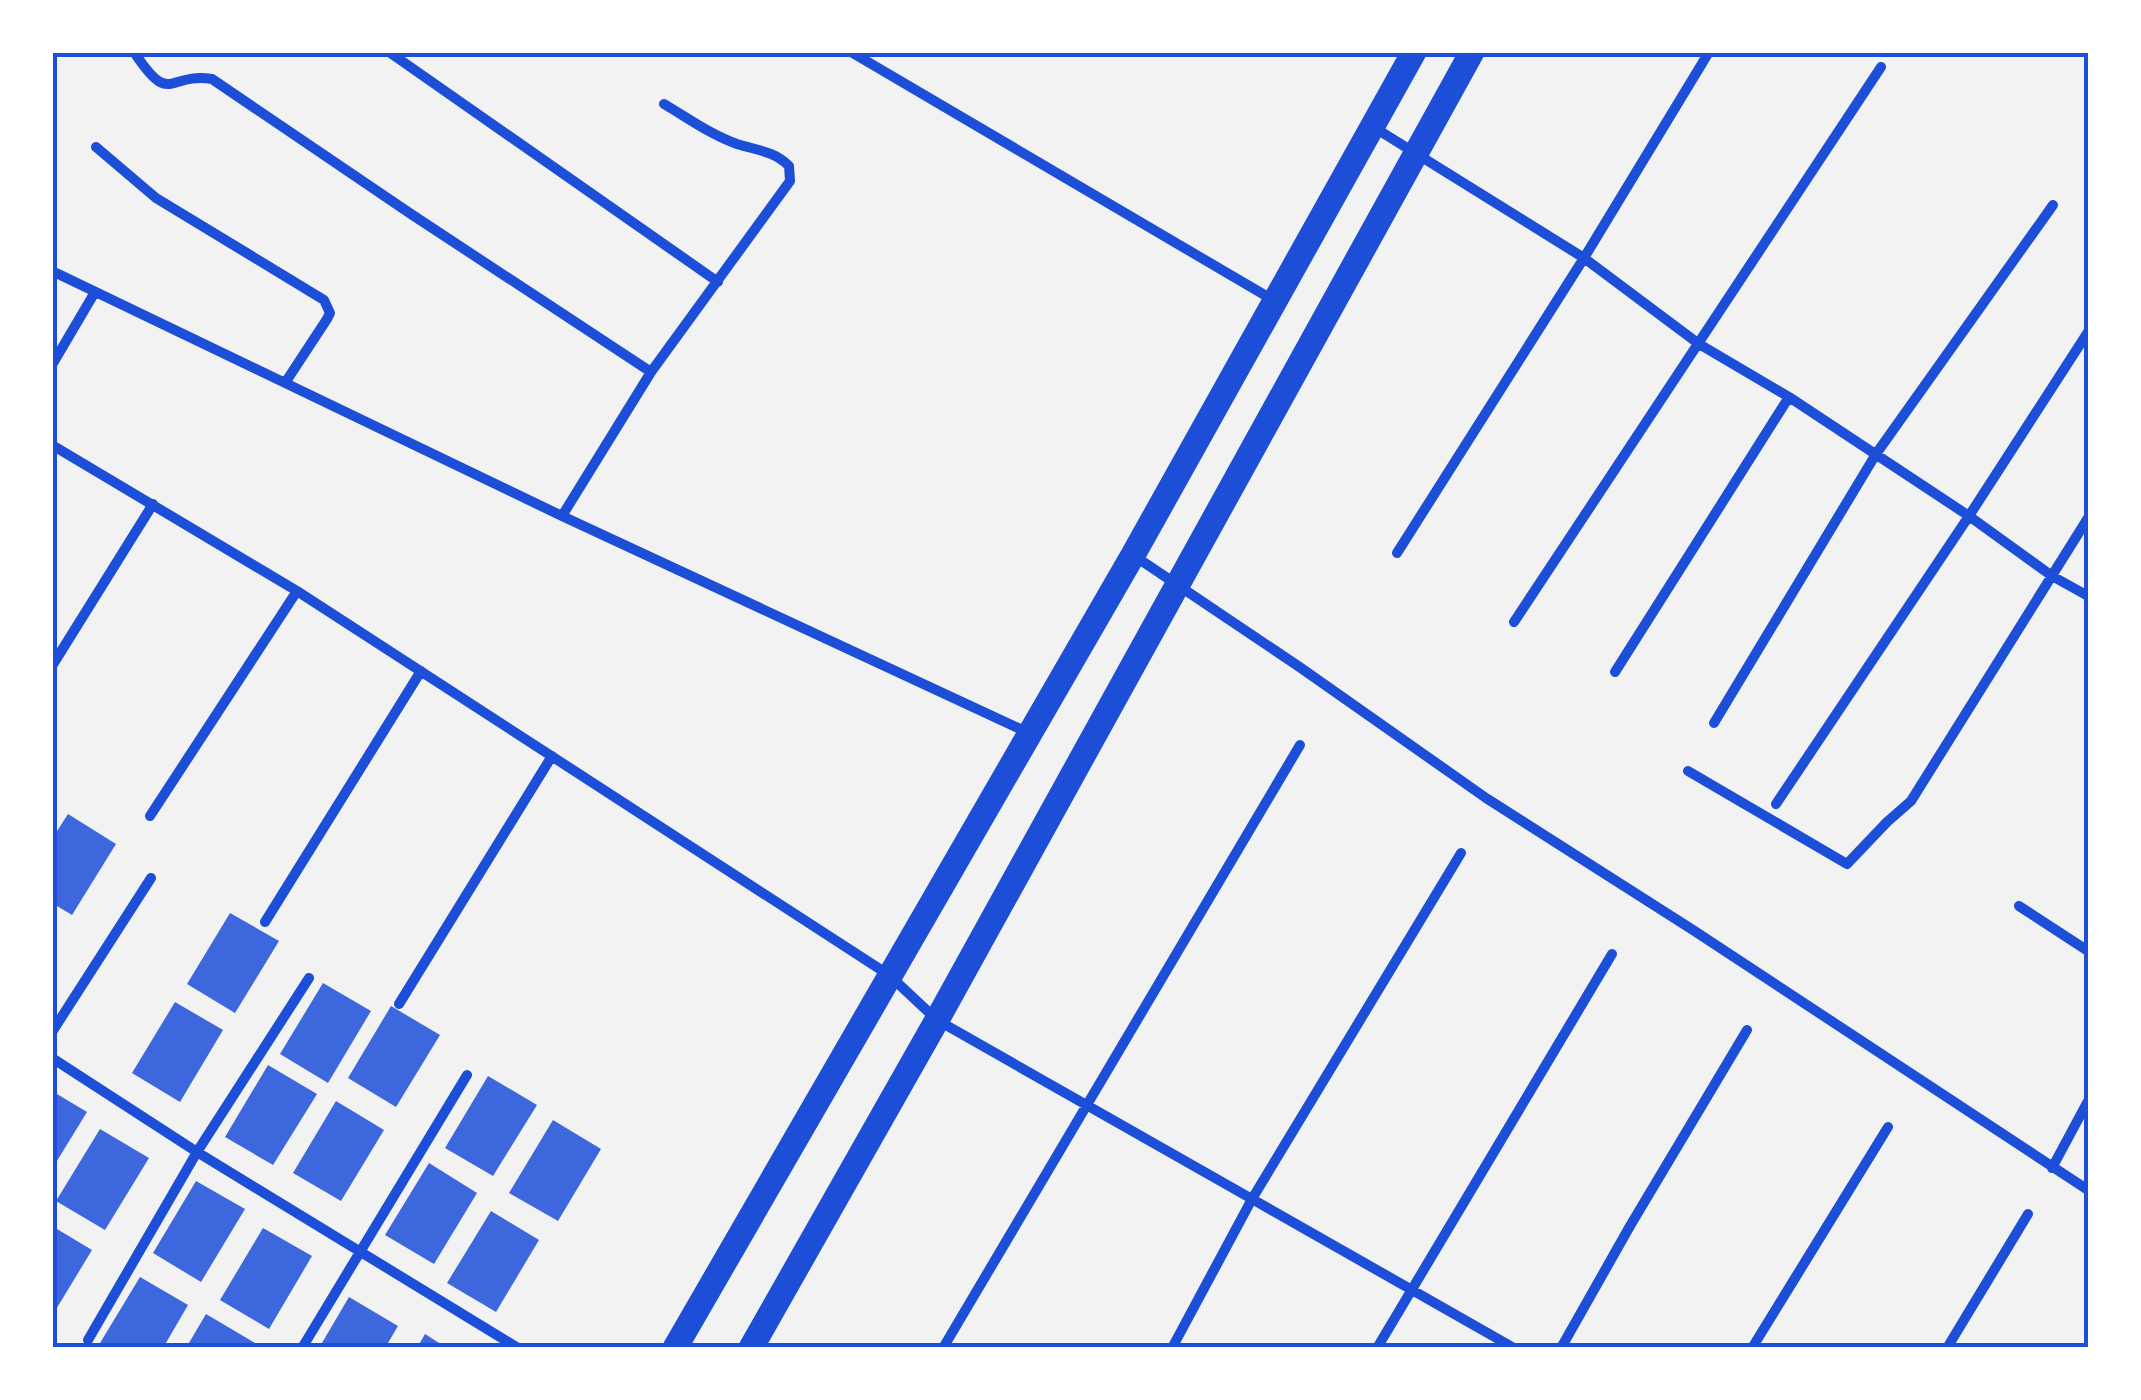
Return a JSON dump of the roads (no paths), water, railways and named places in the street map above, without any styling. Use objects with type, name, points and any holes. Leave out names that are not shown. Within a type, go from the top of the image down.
[{"type":"main road","points":[[675,1348],[1133,555],[1414,52]]},
{"type":"main road","points":[[750,1348],[1179,586],[1472,52]]},
{"type":"street","points":[[134,52],[151,78],[161,83],[172,86],[199,77],[212,78],[651,372]]},
{"type":"street","points":[[389,52],[718,282]]},
{"type":"street","points":[[851,52],[1274,301]]},
{"type":"street","points":[[1397,554],[1709,52]]},
{"type":"street","points":[[1514,622],[1881,67]]},
{"type":"street","points":[[562,516],[651,372],[790,181],[789,166],[782,159],[721,137],[664,104]]},
{"type":"street","points":[[1373,128],[1584,258],[1698,344],[1790,397],[2052,576],[2088,596]]},
{"type":"street","points":[[96,147],[156,198],[324,300],[330,313],[285,384]]},
{"type":"street","points":[[1714,723],[1876,454],[2053,205]]},
{"type":"street","points":[[52,272],[1030,734]]},
{"type":"street","points":[[52,365],[95,292]]},
{"type":"street","points":[[1776,804],[2088,332]]},
{"type":"street","points":[[1614,672],[1790,397]]},
{"type":"street","points":[[52,445],[298,590],[889,975],[937,1020],[1514,1348]]},
{"type":"street","points":[[52,666],[152,504]]},
{"type":"street","points":[[1688,771],[1847,864],[1911,801],[2088,518]]},
{"type":"street","points":[[1133,555],[1486,798],[2088,1190]]},
{"type":"street","points":[[150,816],[298,590]]},
{"type":"street","points":[[265,922],[421,671]]},
{"type":"street","points":[[943,1348],[1300,745]]},
{"type":"street","points":[[399,1004],[552,756]]},
{"type":"street","points":[[1172,1348],[1252,1199],[1460,853]]},
{"type":"street","points":[[52,1032],[151,878]]},
{"type":"street","points":[[2020,906],[2088,951]]},
{"type":"street","points":[[1378,1348],[1612,954]]},
{"type":"street","points":[[88,1340],[197,1152],[309,978]]},
{"type":"street","points":[[1561,1348],[1748,1030]]},
{"type":"street","points":[[52,1058],[197,1152],[518,1348]]},
{"type":"street","points":[[302,1348],[467,1075]]},
{"type":"street","points":[[2052,1168],[2088,1102]]},
{"type":"street","points":[[1752,1348],[1888,1128]]},
{"type":"street","points":[[1947,1348],[2028,1214]]}]
